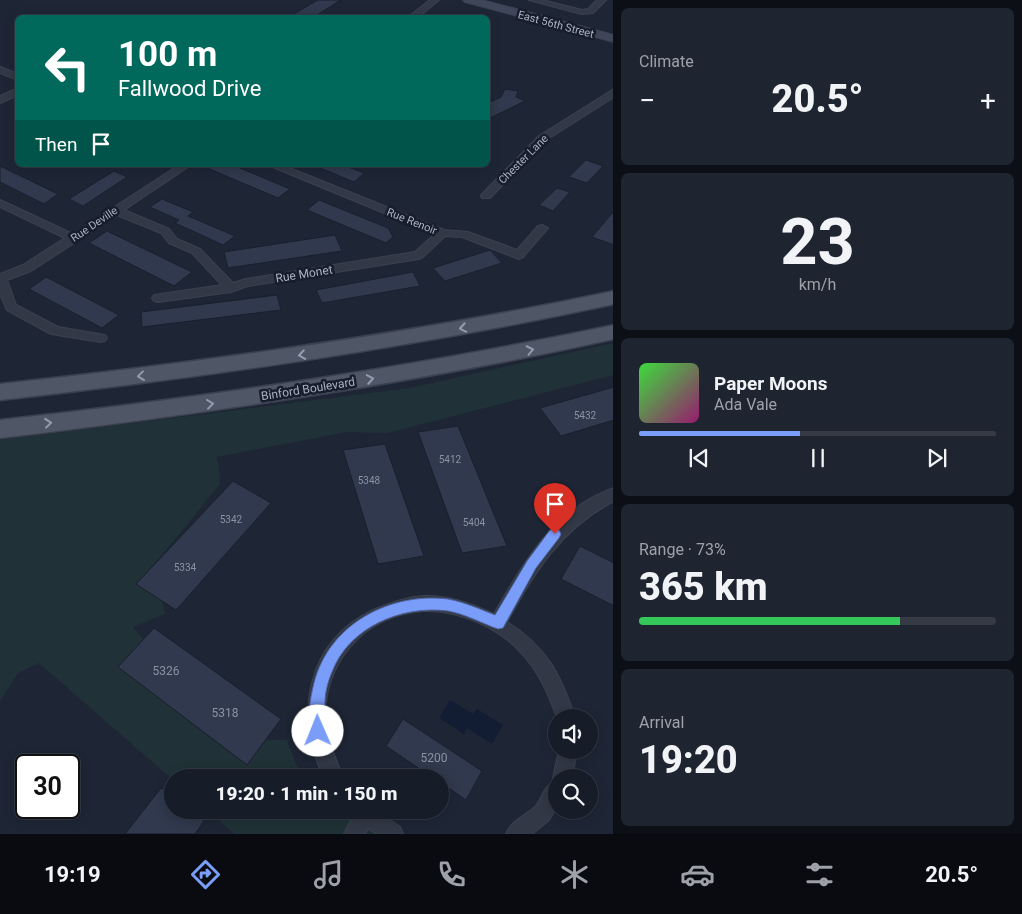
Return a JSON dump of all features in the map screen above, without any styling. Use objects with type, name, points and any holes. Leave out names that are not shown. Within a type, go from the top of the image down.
[{"type":"main road","points":[[0,392],[163,374],[289,357],[470,326],[613,297]]},
{"type":"main road","name":"Binford Boulevard","points":[[0,429],[220,403],[340,385],[500,356],[613,332]]},
{"type":"street","points":[[415,15],[435,0]]},
{"type":"street","name":"East 56th Street","points":[[469,0],[613,39]]},
{"type":"street","points":[[533,0],[582,12],[590,11],[602,0]]},
{"type":"street","points":[[0,70],[15,76]]},
{"type":"street","points":[[0,100],[15,92]]},
{"type":"street","name":"Chester Lane","points":[[486,196],[544,136],[561,124],[597,105],[613,92]]},
{"type":"street","name":"Rue Deville","points":[[0,278],[27,268],[179,167]]},
{"type":"street","name":"Rue Renoir","points":[[278,167],[442,233],[464,234],[519,255],[542,228]]},
{"type":"street","points":[[0,203],[73,238]]},
{"type":"street","points":[[116,210],[165,231],[173,241],[196,251],[231,288]]},
{"type":"street","name":"Rue Monet","points":[[158,298],[231,288],[246,283],[419,255],[442,233]]},
{"type":"street","points":[[0,278],[11,307],[55,331],[101,338]]},
{"type":"street","points":[[498,623],[531,564],[555,534],[585,509],[613,494]]},
{"type":"street","points":[[330,769],[320,741],[317,720],[317,701],[321,681],[328,663],[351,633],[366,622],[389,611],[422,604],[448,605],[465,609],[498,623],[520,639],[544,665],[558,689],[564,709]]},
{"type":"street","points":[[516,834],[542,813],[548,804]]},
{"type":"street","points":[[354,834],[360,819]]},
{"type":"street","points":[[372,819],[393,834]]},
{"type":"shaded area","points":[[613,343],[613,375],[387,433],[346,432],[216,457],[219,466],[220,484],[154,565],[165,614],[133,627],[230,739],[287,740],[296,765],[301,769],[164,769],[164,772],[39,663],[18,673],[0,701],[0,440],[410,388]]},
{"type":"shaded area","points":[[218,819],[358,819],[375,834],[234,834]]},
{"type":"water","points":[[450,700],[473,714],[477,709],[503,725],[492,744],[467,728],[464,734],[439,718]]},
{"type":"building","points":[[318,0],[341,0],[317,15],[292,15]]},
{"type":"building","points":[[505,89],[518,91],[516,97],[525,101],[490,118],[490,102],[501,97]]},
{"type":"building","points":[[586,160],[603,166],[587,183],[569,177]]},
{"type":"building","points":[[0,166],[58,194],[44,204],[0,182]]},
{"type":"building","points":[[205,167],[238,167],[290,189],[278,198]]},
{"type":"building","points":[[318,167],[348,167],[364,173],[354,182]]},
{"type":"building","points":[[114,171],[127,177],[83,206],[69,199]]},
{"type":"building","points":[[557,188],[570,192],[553,211],[539,205]]},
{"type":"building","points":[[162,199],[193,212],[188,216],[235,236],[223,245],[175,223],[179,220],[150,207]]},
{"type":"building","points":[[319,200],[388,228],[393,237],[386,243],[307,210]]},
{"type":"building","points":[[613,212],[613,245],[592,237]]},
{"type":"building","points":[[107,231],[192,272],[174,286],[89,243]]},
{"type":"building","points":[[335,235],[342,251],[228,268],[224,252]]},
{"type":"building","points":[[490,250],[502,263],[445,281],[433,268]]},
{"type":"building","points":[[413,272],[420,286],[322,303],[316,290]]},
{"type":"building","points":[[46,277],[119,315],[102,328],[29,289]]},
{"type":"building","points":[[277,295],[281,310],[142,327],[141,312]]},
{"type":"building","points":[[613,387],[613,420],[561,436],[540,408]]},
{"type":"building","points":[[458,426],[507,546],[462,553],[418,432]]},
{"type":"building","points":[[385,444],[424,556],[378,564],[343,450]]},
{"type":"building","points":[[233,481],[271,503],[176,610],[136,584]]},
{"type":"building","points":[[580,546],[613,562],[613,605],[561,579]]},
{"type":"building","points":[[154,628],[281,719],[247,765],[118,667]]},
{"type":"building","points":[[403,719],[482,771],[466,800],[449,788],[449,769],[420,769],[386,746]]},
{"type":"building","points":[[161,788],[164,790],[164,819],[201,819],[204,821],[195,834],[125,834]]},
{"type":"route","points":[[318,731],[317,701],[324,672],[333,655],[351,633],[374,617],[405,606],[422,604],[448,605],[465,609],[498,623],[531,564],[555,534]]}]
